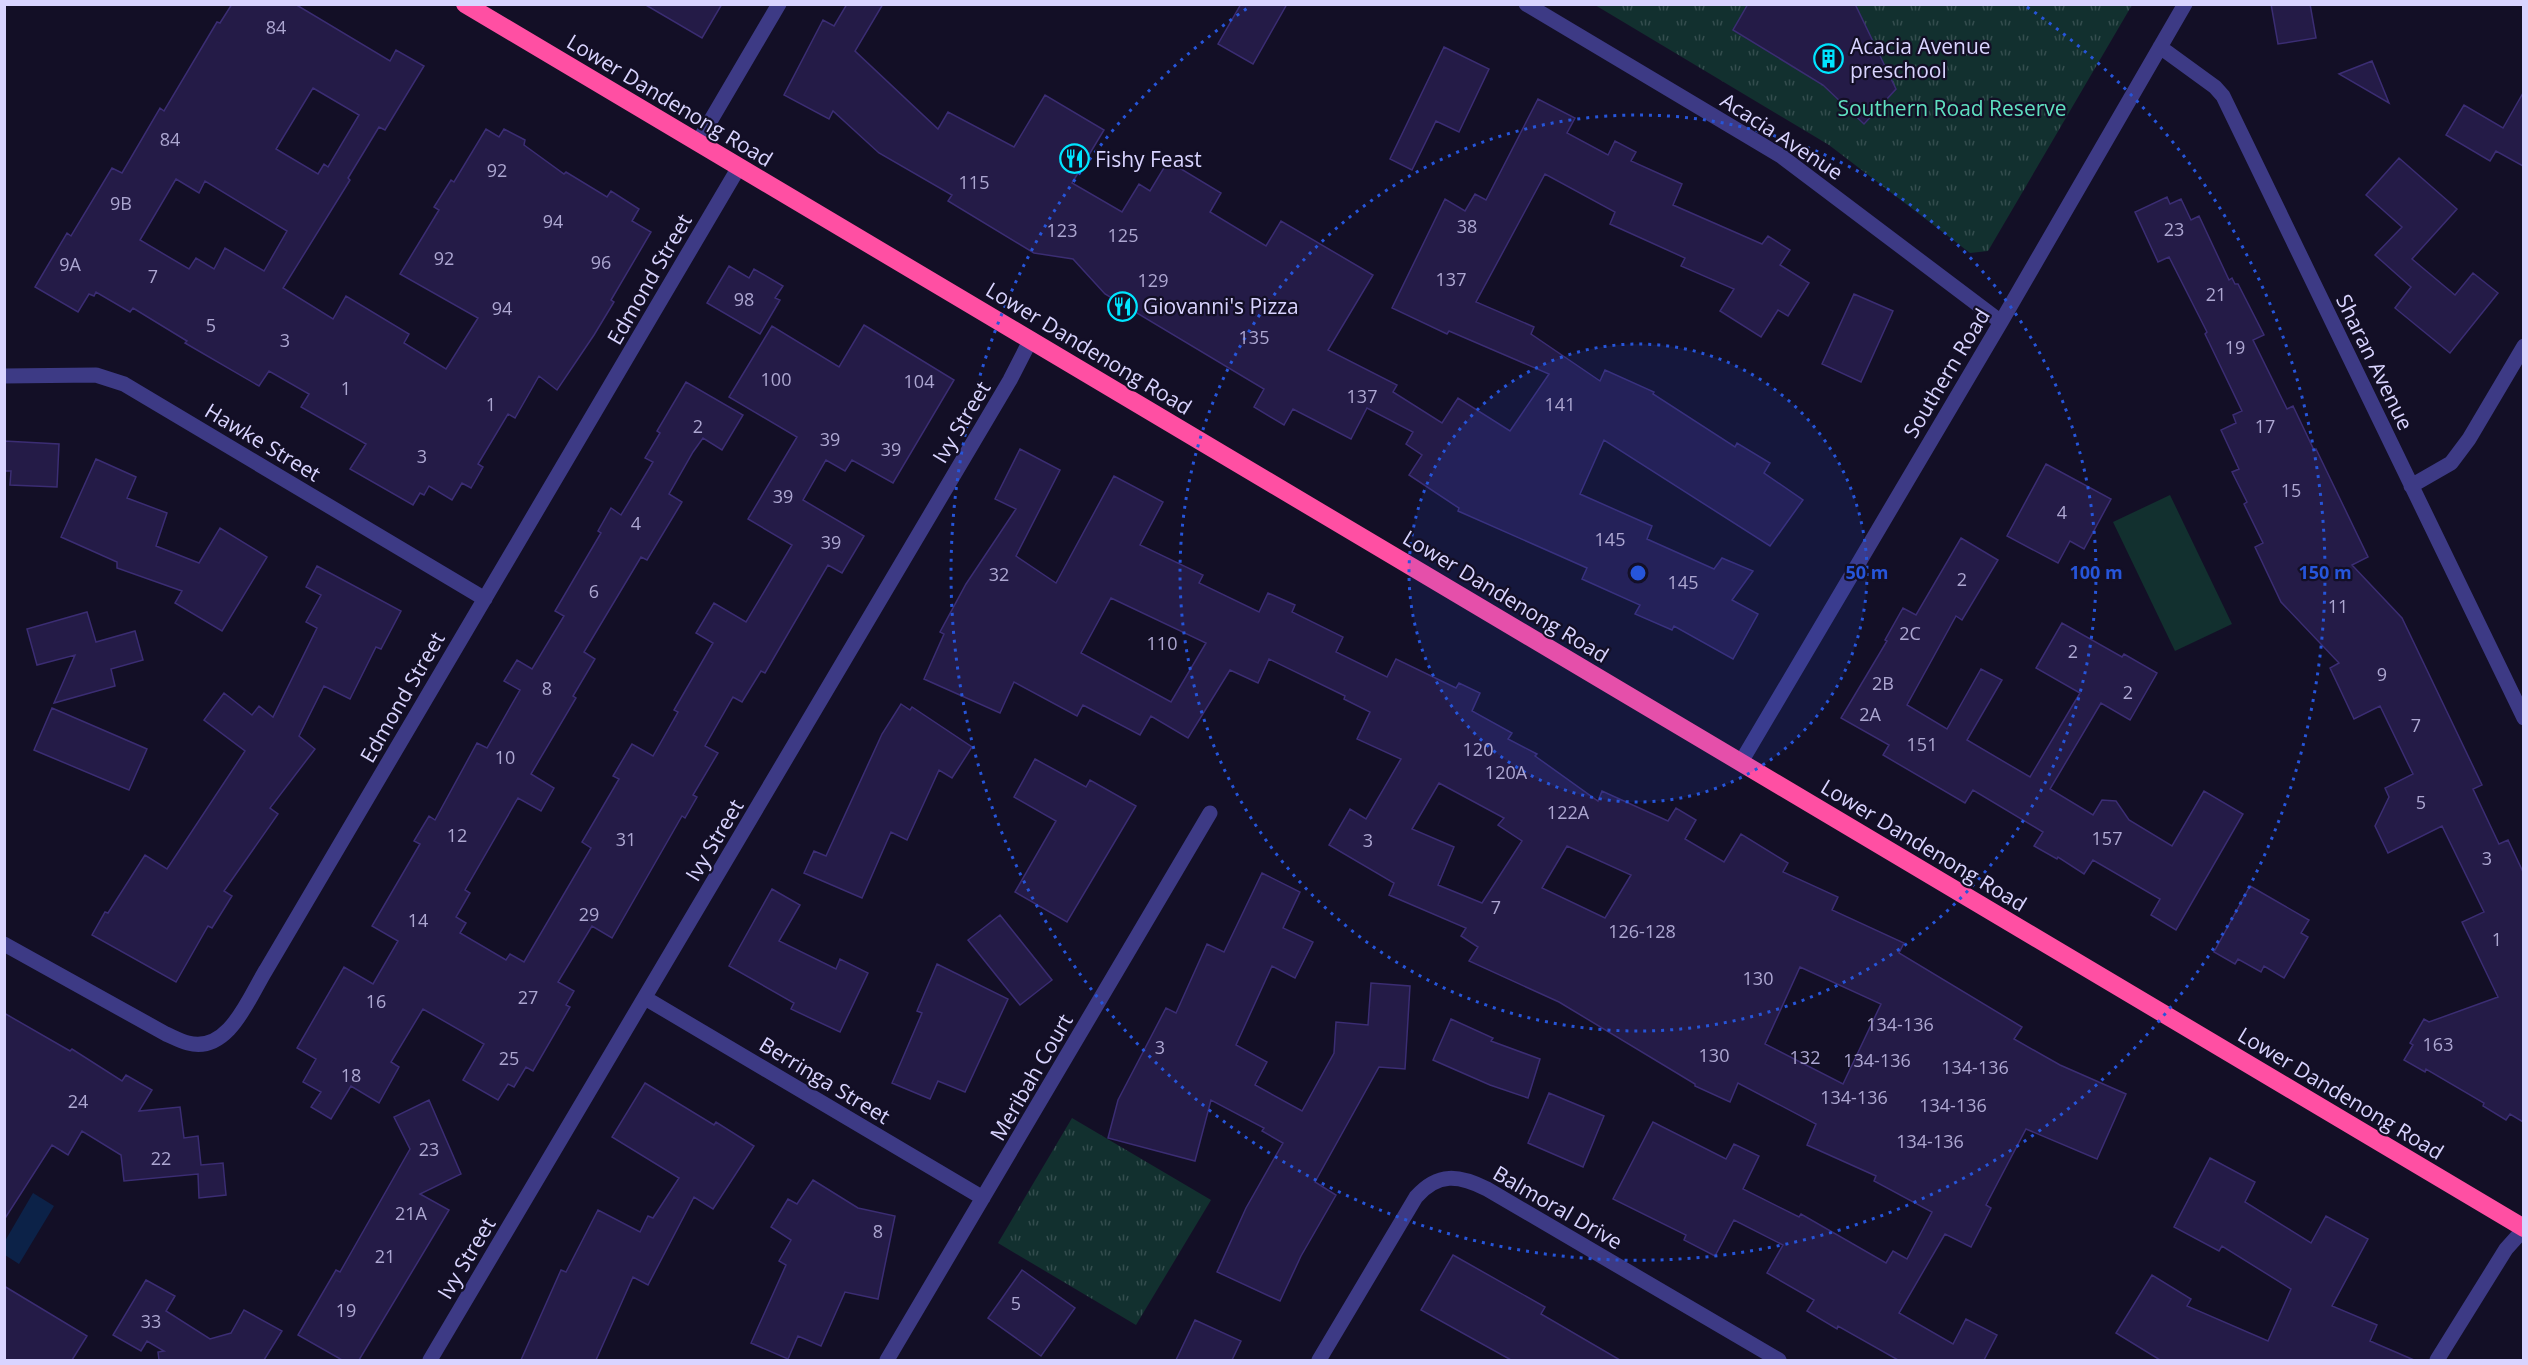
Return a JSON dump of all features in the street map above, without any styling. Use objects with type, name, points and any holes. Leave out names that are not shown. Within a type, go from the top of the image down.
[{"type":"highway","name":"Lower Dandenong Road","points":[[465,4],[2523,1228]]},
{"type":"street","points":[[698,142],[779,4]]},
{"type":"street","name":"Acacia Avenue","points":[[1526,4],[1781,156],[2001,322]]},
{"type":"street","name":"Southern Road","points":[[1741,762],[2001,322],[2185,4]]},
{"type":"street","name":"Sharan Avenue","points":[[2160,47],[2215,87],[2223,96],[2523,718]]},
{"type":"street","name":"Edmond Street","points":[[4,944],[166,1034],[188,1043],[202,1044],[225,1034],[266,970],[740,167]]},
{"type":"street","name":"Ivy Street","points":[[430,1360],[1010,380],[1031,339]]},
{"type":"street","points":[[2411,486],[2451,464],[2469,439],[2523,346]]},
{"type":"street","name":"Hawke Street","points":[[4,376],[96,375],[124,384],[484,599]]},
{"type":"street","name":"Meribah Court","points":[[887,1360],[1210,813]]},
{"type":"street","name":"Berringa Street","points":[[645,998],[983,1198]]},
{"type":"street","name":"Balmoral Drive","points":[[1319,1360],[1416,1197],[1434,1181],[1456,1179],[1473,1182],[1487,1189],[1779,1360]]},
{"type":"street","points":[[2437,1360],[2505,1249],[2523,1228]]},
{"type":"green space","name":"Southern Road Reserve","points":[[1595,5],[2132,5],[1988,251],[1970,253],[1829,145]]},
{"type":"green space","points":[[2170,495],[2232,624],[2175,651],[2113,522]]},
{"type":"green space","points":[[1072,1118],[1211,1200],[1136,1325],[998,1243]]},
{"type":"water","points":[[33,1193],[54,1206],[19,1264],[5,1255],[5,1241]]},
{"type":"building","points":[[232,4],[295,4],[390,61],[396,50],[424,66],[385,130],[379,127],[348,178],[350,180],[283,288],[333,319],[346,296],[409,334],[404,343],[446,369],[478,318],[400,274],[439,210],[434,207],[451,180],[454,182],[486,129],[499,137],[504,129],[525,140],[524,145],[564,174],[566,172],[607,197],[611,191],[639,209],[632,221],[651,232],[611,300],[614,302],[557,390],[539,376],[515,418],[508,414],[478,464],[483,467],[471,488],[462,483],[452,500],[429,486],[424,495],[420,493],[413,505],[350,469],[366,444],[301,407],[309,394],[269,371],[259,386],[185,343],[187,341],[133,308],[130,312],[96,292],[94,296],[89,294],[78,312],[35,287],[67,233],[71,236],[112,168],[122,173],[160,108],[164,111],[217,22],[220,23]],"holes":[[[313,88],[359,115],[328,167],[324,164],[318,174],[276,149]],[[176,179],[199,193],[205,181],[287,231],[264,271],[225,248],[214,269],[196,258],[189,269],[140,240]]]},
{"type":"building","points":[[644,4],[722,4],[702,38]]},
{"type":"building","points":[[847,4],[883,4],[855,51],[938,129],[948,112],[1014,147],[1045,95],[1104,130],[1072,183],[1122,212],[1139,184],[1150,191],[1168,161],[1221,193],[1210,212],[1266,246],[1281,221],[1373,275],[1328,350],[1397,385],[1393,392],[1442,423],[1458,398],[1510,431],[1549,374],[1449,331],[1447,334],[1392,308],[1445,199],[1465,211],[1475,194],[1486,200],[1538,99],[1575,118],[1567,133],[1608,155],[1615,141],[1636,152],[1631,161],[1682,184],[1673,205],[1762,244],[1768,236],[1790,250],[1780,265],[1809,283],[1788,316],[1778,310],[1761,337],[1720,311],[1734,289],[1681,266],[1685,258],[1610,224],[1615,212],[1545,174],[1476,302],[1534,327],[1531,334],[1600,381],[1605,370],[1654,392],[1653,394],[1735,447],[1737,443],[1770,463],[1764,473],[1803,500],[1770,546],[1604,440],[1580,494],[1652,526],[1647,539],[1714,569],[1722,558],[1753,571],[1732,600],[1758,614],[1733,659],[1674,626],[1672,630],[1635,614],[1640,605],[1582,579],[1587,568],[1458,511],[1459,508],[1409,475],[1422,455],[1406,444],[1413,432],[1367,408],[1351,439],[1293,409],[1284,425],[1254,407],[1264,389],[1105,294],[1073,259],[1034,253],[948,201],[952,195],[879,153],[833,111],[829,119],[784,95],[823,20],[834,26]]},
{"type":"building","points":[[1241,4],[1287,4],[1253,64],[1218,44]]},
{"type":"building","name":"Acacia Avenue preschool","points":[[1748,4],[1855,4],[1896,89],[1864,124],[1823,85],[1733,30]]},
{"type":"building","points":[[2271,4],[2310,4],[2316,38],[2278,44]]},
{"type":"building","points":[[1444,47],[1489,69],[1459,132],[1436,121],[1412,170],[1390,159]]},
{"type":"building","points":[[2372,61],[2389,103],[2339,74]]},
{"type":"building","points":[[2523,93],[2523,166],[2496,151],[2490,161],[2446,135],[2464,105],[2503,128]]},
{"type":"building","points":[[2399,158],[2457,209],[2412,259],[2455,295],[2473,273],[2498,293],[2450,353],[2395,308],[2411,287],[2375,255],[2402,227],[2366,195]]},
{"type":"building","points":[[2167,197],[2170,204],[2181,199],[2191,220],[2199,216],[2229,280],[2232,278],[2235,284],[2238,284],[2264,335],[2253,340],[2287,409],[2293,406],[2314,450],[2316,449],[2368,557],[2352,565],[2402,618],[2482,785],[2473,789],[2499,844],[2508,840],[2523,872],[2523,1122],[2510,1114],[2506,1120],[2483,1106],[2484,1103],[2426,1069],[2425,1072],[2404,1060],[2413,1045],[2410,1043],[2424,1019],[2429,1022],[2498,997],[2462,922],[2484,912],[2442,826],[2388,853],[2375,826],[2389,797],[2385,788],[2413,774],[2380,706],[2354,719],[2330,668],[2339,663],[2281,602],[2255,547],[2263,543],[2244,504],[2247,502],[2232,472],[2239,469],[2221,430],[2236,423],[2233,415],[2242,411],[2205,334],[2207,332],[2169,257],[2158,262],[2135,212]]},
{"type":"building","points":[[729,266],[749,278],[754,269],[783,286],[775,298],[780,300],[760,334],[707,303]]},
{"type":"building","points":[[1854,294],[1893,311],[1861,382],[1822,364]]},
{"type":"building","points":[[864,325],[954,380],[893,483],[852,460],[845,471],[826,460],[803,500],[864,536],[842,573],[828,565],[765,673],[761,671],[742,702],[733,697],[705,746],[718,753],[693,795],[697,797],[685,818],[682,816],[612,938],[592,926],[558,982],[574,991],[566,1005],[570,1007],[533,1071],[526,1067],[514,1087],[508,1084],[498,1100],[463,1080],[484,1044],[423,1009],[391,1062],[399,1067],[379,1103],[351,1086],[331,1119],[311,1107],[321,1092],[303,1082],[316,1059],[297,1048],[344,967],[373,984],[398,941],[372,926],[420,844],[414,841],[429,816],[435,820],[477,743],[487,748],[520,690],[504,681],[517,660],[532,669],[564,616],[555,611],[601,533],[598,531],[611,508],[621,515],[653,462],[645,458],[660,433],[657,431],[686,382],[743,415],[722,450],[703,438],[693,452],[669,494],[682,502],[647,560],[641,557],[584,652],[595,659],[573,696],[576,698],[531,774],[554,788],[541,811],[518,798],[465,890],[470,893],[456,917],[466,923],[460,933],[506,960],[510,954],[524,962],[591,848],[582,842],[619,779],[613,776],[632,744],[653,756],[678,712],[674,710],[713,643],[696,633],[714,603],[746,622],[792,545],[748,519],[797,437],[729,397],[772,326],[839,367]]},
{"type":"building","points":[[4,441],[59,444],[57,487],[10,485],[11,471],[4,471]]},
{"type":"building","points":[[1020,449],[1060,470],[1016,556],[1056,583],[1114,476],[1163,502],[1140,545],[1203,575],[1199,583],[1259,612],[1268,593],[1295,605],[1292,612],[1343,637],[1336,652],[1387,677],[1396,659],[1456,688],[1459,683],[1480,693],[1472,711],[1512,733],[1508,739],[1537,754],[1535,756],[1598,801],[1602,791],[1668,821],[1676,808],[1696,820],[1685,839],[1724,862],[1741,834],[1788,863],[1783,872],[1838,897],[1832,910],[1904,943],[1899,953],[2022,1027],[2014,1039],[2060,1065],[2126,1094],[2097,1159],[2026,1129],[1986,1205],[1991,1208],[1971,1247],[1945,1234],[1899,1313],[1953,1344],[1966,1319],[1997,1335],[1984,1360],[1898,1360],[1807,1311],[1814,1300],[1767,1273],[1783,1245],[1734,1220],[1715,1256],[1684,1240],[1686,1235],[1613,1199],[1653,1122],[1726,1159],[1734,1144],[1759,1156],[1743,1189],[1799,1217],[1801,1214],[1886,1263],[1893,1251],[1907,1259],[1932,1212],[1874,1181],[1876,1176],[1807,1145],[1816,1124],[1738,1083],[1730,1102],[1695,1086],[1559,1002],[1469,961],[1478,947],[1461,936],[1466,928],[1389,895],[1394,883],[1329,845],[1350,809],[1366,819],[1401,759],[1357,739],[1370,712],[1344,699],[1345,696],[1269,659],[1258,683],[1230,670],[1188,738],[1151,716],[1140,735],[1083,705],[1077,716],[1014,682],[1000,713],[924,679],[944,634],[940,632],[966,584],[1016,509],[995,499]],"holes":[[[1111,598],[1206,643],[1171,702],[1081,653]],[[1439,783],[1504,818],[1498,825],[1522,841],[1482,903],[1438,885],[1454,847],[1412,829]],[[1567,846],[1631,875],[1605,918],[1542,888]],[[1800,967],[1881,1004],[1843,1084],[1765,1044]]]},
{"type":"building","points":[[96,459],[136,477],[127,498],[167,513],[156,546],[199,563],[220,528],[267,557],[222,631],[175,603],[182,591],[117,568],[117,562],[61,537]]},
{"type":"building","points":[[2046,464],[2111,499],[2084,549],[2070,541],[2058,563],[2007,536]]},
{"type":"building","points":[[1961,538],[1998,560],[1962,620],[1956,616],[1907,705],[1947,729],[1981,669],[2002,680],[1967,740],[2030,777],[2080,693],[2036,668],[2062,623],[2122,657],[2124,654],[2157,673],[2130,720],[2101,703],[2050,789],[2093,815],[2102,800],[2116,801],[2129,820],[2172,846],[2204,791],[2243,814],[2176,930],[2151,915],[2160,899],[2093,860],[2084,874],[2058,857],[2057,859],[2034,846],[2043,832],[1973,790],[1965,803],[1883,755],[1889,745],[1841,718],[1887,641],[1885,640],[1903,608],[1916,615]]},
{"type":"building","points":[[317,566],[401,611],[381,649],[376,647],[350,699],[324,686],[299,736],[315,749],[270,808],[278,814],[224,891],[232,896],[212,928],[208,926],[176,982],[92,935],[105,912],[108,913],[145,855],[167,869],[245,751],[204,720],[224,693],[252,715],[259,706],[273,717],[317,628],[306,622],[321,595],[306,587]]},
{"type":"building","points":[[87,612],[96,642],[135,631],[143,660],[111,669],[115,686],[54,703],[75,655],[37,665],[27,629]]},
{"type":"building","points":[[901,704],[910,710],[912,707],[972,747],[952,778],[939,770],[907,840],[891,832],[862,898],[804,873],[814,851],[826,856],[882,734]]},
{"type":"building","points":[[52,708],[147,749],[129,790],[34,750]]},
{"type":"building","points":[[1035,759],[1086,787],[1090,780],[1136,806],[1067,922],[1015,892],[1056,821],[1014,797]]},
{"type":"building","points":[[1262,873],[1300,892],[1283,928],[1313,942],[1295,978],[1272,966],[1236,1045],[1267,1062],[1255,1085],[1302,1111],[1334,1053],[1336,1022],[1368,1025],[1371,983],[1410,986],[1405,1069],[1379,1067],[1315,1182],[1336,1195],[1301,1256],[1280,1301],[1217,1272],[1246,1208],[1283,1143],[1262,1131],[1264,1128],[1211,1100],[1195,1161],[1108,1138],[1118,1100],[1166,1008],[1176,1013],[1207,944],[1224,952]]},
{"type":"building","points":[[2250,886],[2309,920],[2301,933],[2308,937],[2284,978],[2264,966],[2261,972],[2238,959],[2235,964],[2214,952]]},
{"type":"building","points":[[772,889],[800,905],[779,941],[836,969],[840,959],[868,973],[840,1032],[791,1009],[794,1003],[729,966]]},
{"type":"building","points":[[1000,915],[1052,980],[1020,1005],[968,940]]},
{"type":"building","points":[[937,964],[1008,999],[965,1092],[938,1081],[930,1099],[892,1083],[922,1013],[917,1011]]},
{"type":"building","points":[[4,1013],[70,1051],[72,1049],[122,1081],[126,1075],[152,1090],[139,1111],[180,1107],[184,1138],[198,1136],[201,1165],[223,1163],[226,1195],[199,1198],[198,1174],[124,1181],[121,1155],[82,1131],[68,1155],[52,1145],[4,1220]]},
{"type":"building","points":[[1451,1019],[1493,1038],[1491,1041],[1540,1059],[1528,1098],[1490,1085],[1433,1060]]},
{"type":"building","points":[[645,1083],[714,1125],[716,1122],[754,1146],[713,1209],[694,1197],[648,1285],[633,1277],[596,1360],[521,1360],[561,1270],[566,1272],[598,1210],[640,1232],[648,1216],[653,1218],[679,1178],[612,1137]]},
{"type":"building","points":[[1549,1093],[1604,1116],[1583,1167],[1528,1143]]},
{"type":"building","points":[[429,1100],[461,1174],[420,1194],[449,1210],[359,1360],[342,1360],[298,1335],[336,1270],[340,1272],[410,1149],[394,1117]]},
{"type":"building","points":[[2210,1158],[2255,1182],[2245,1202],[2311,1243],[2326,1216],[2368,1239],[2332,1306],[2377,1325],[2370,1341],[2414,1360],[2160,1360],[2116,1333],[2152,1275],[2191,1299],[2187,1306],[2268,1341],[2291,1289],[2222,1246],[2219,1251],[2174,1227]]},
{"type":"building","points":[[813,1180],[858,1208],[895,1216],[878,1299],[845,1292],[821,1346],[798,1336],[788,1359],[751,1343],[786,1265],[779,1261],[791,1240],[771,1227],[788,1199],[797,1204]]},
{"type":"building","points":[[1453,1255],[1545,1307],[1541,1314],[1620,1360],[1511,1360],[1421,1310]]},
{"type":"building","points":[[1022,1270],[1075,1308],[1041,1356],[988,1318]]},
{"type":"building","points":[[146,1280],[175,1296],[166,1311],[210,1339],[231,1333],[244,1310],[282,1331],[264,1360],[159,1360],[158,1352],[164,1351],[147,1341],[141,1351],[113,1335]]},
{"type":"building","points":[[4,1286],[87,1336],[72,1360],[4,1360]]},
{"type":"building","points":[[1195,1320],[1241,1341],[1232,1360],[1176,1360]]},
{"type":"place","name":"Acacia Avenue preschool","points":[[1829,58]]},
{"type":"place","name":"Fishy Feast","points":[[1074,159]]},
{"type":"place","name":"Giovanni's Pizza","points":[[1122,306]]}]
